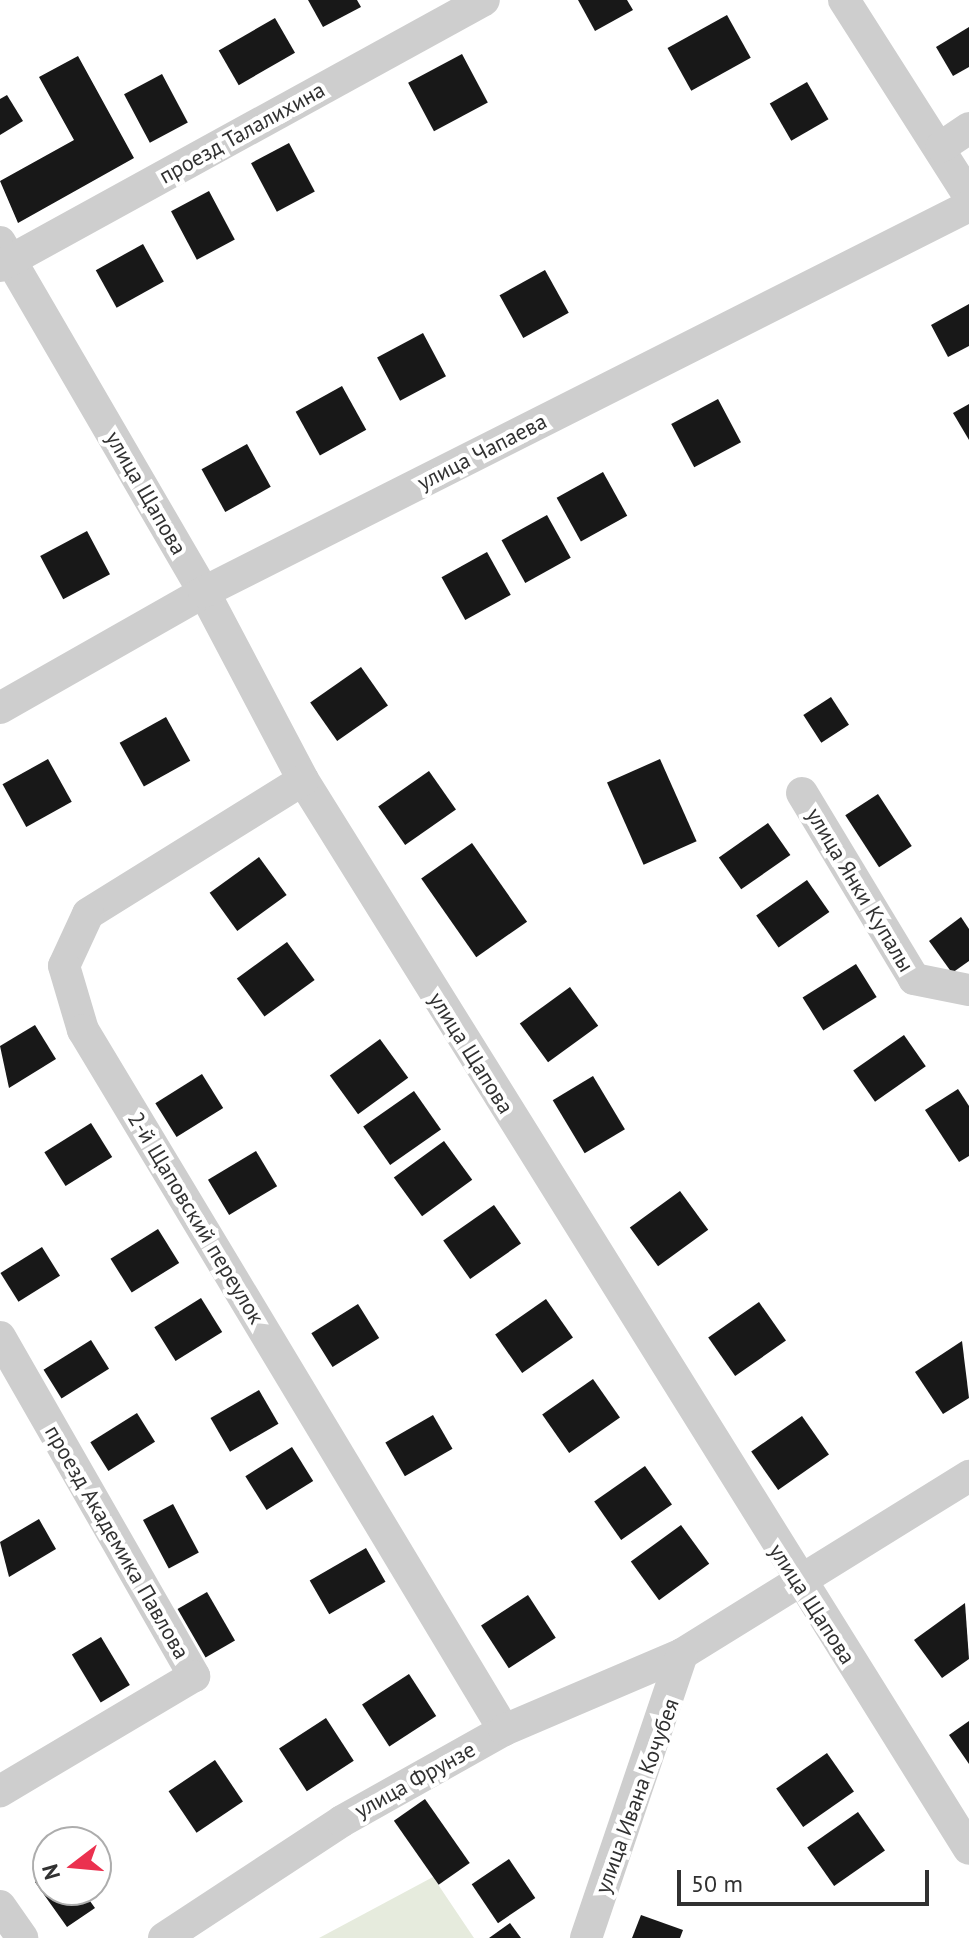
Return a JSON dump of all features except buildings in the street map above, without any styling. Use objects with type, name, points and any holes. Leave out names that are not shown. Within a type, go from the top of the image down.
[{"type":"street","name":"проезд Талалихина","points":[[4,256],[484,0]]},
{"type":"street","points":[[844,0],[941,147],[969,196]]},
{"type":"street","points":[[941,147],[969,128]]},
{"type":"street","name":"улица Чапаева","points":[[0,708],[204,592],[969,206]]},
{"type":"street","name":"улица Щапова","points":[[4,256],[204,592],[303,780],[799,1586],[964,1828]]},
{"type":"street","name":"2-й Щаповский переулок","points":[[303,780],[88,914],[64,966],[83,1030],[504,1730]]},
{"type":"street","name":"улица Янки Купалы","points":[[802,793],[914,979],[969,990]]},
{"type":"street","name":"проезд Академика Павлова","points":[[0,1337],[194,1676],[0,1791]]},
{"type":"street","points":[[799,1586],[969,1476]]},
{"type":"street","name":"улица Фрунзе","points":[[164,1938],[342,1821],[504,1730],[682,1654],[799,1586]]},
{"type":"street","name":"улица Ивана Кочубея","points":[[586,1938],[682,1654]]},
{"type":"street","points":[[0,1906],[22,1938]]},
{"type":"shaded area","points":[[433,1877],[474,1938],[319,1938]]}]
